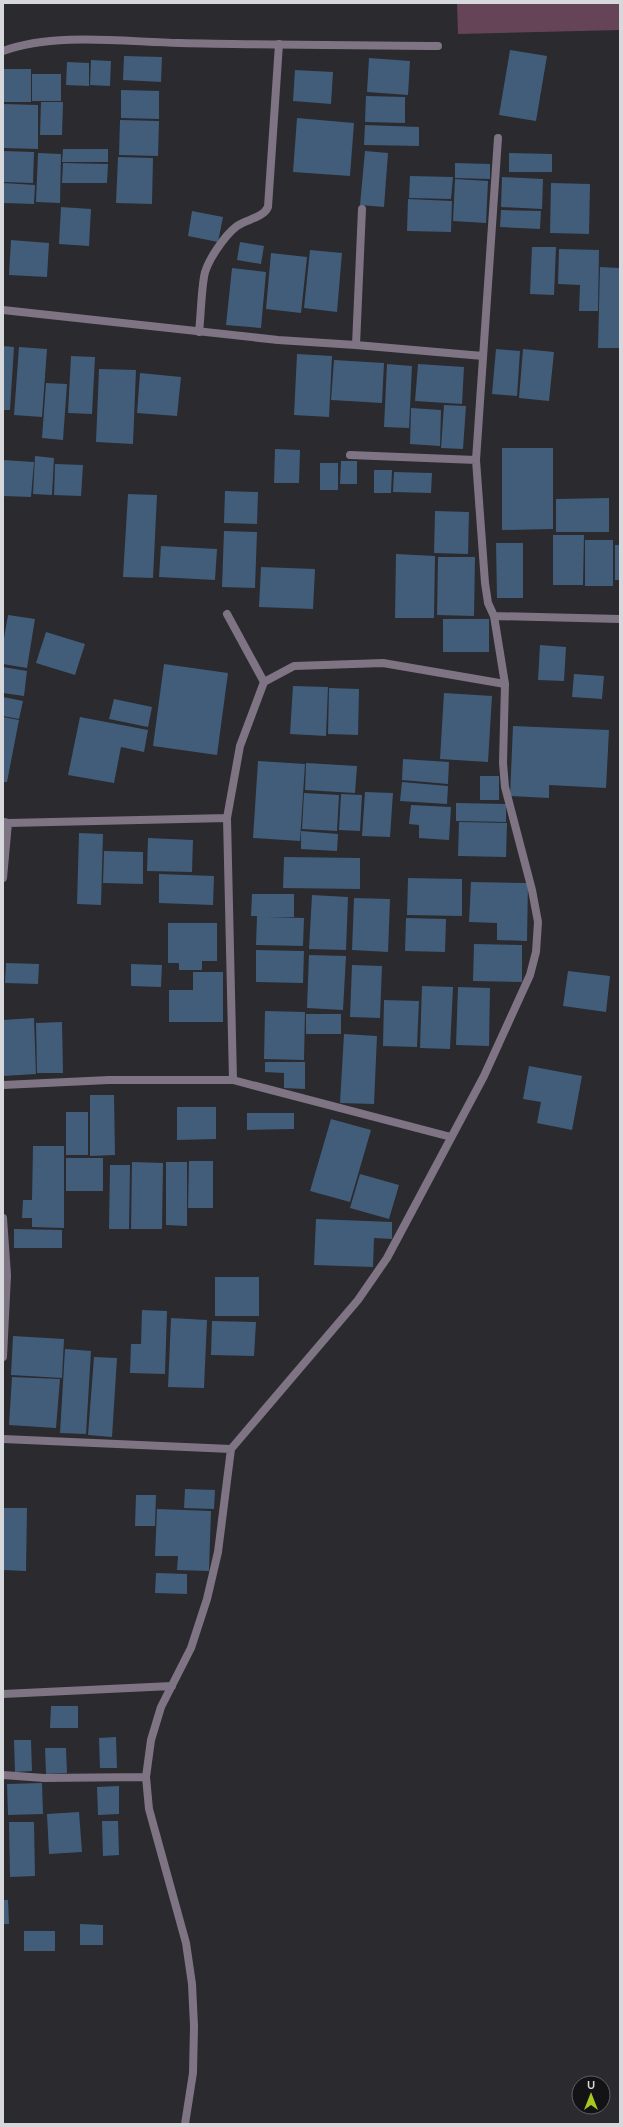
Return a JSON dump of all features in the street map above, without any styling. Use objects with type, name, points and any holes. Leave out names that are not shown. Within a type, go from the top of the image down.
[{"type":"street","points":[[3,51],[21,44],[35,42],[97,40],[438,46]]},
{"type":"street","points":[[199,332],[204,275],[213,257],[226,236],[238,226],[265,212],[268,207],[279,44]]},
{"type":"street","points":[[185,2124],[193,2073],[194,2026],[192,1984],[186,1943],[148,1809],[146,1777],[151,1740],[161,1707],[191,1648],[207,1598],[218,1552],[231,1449],[358,1300],[387,1258],[484,1076],[530,975],[536,952],[538,922],[505,787],[503,763],[505,684],[494,616],[488,603],[485,583],[476,460],[498,138]]},
{"type":"street","points":[[356,345],[362,209]]},
{"type":"street","points":[[3,310],[278,340],[483,356]]},
{"type":"street","points":[[350,455],[476,460]]},
{"type":"street","points":[[227,614],[264,682]]},
{"type":"street","points":[[494,616],[620,618]]},
{"type":"street","points":[[233,1080],[227,818],[240,746],[264,682],[294,666],[383,663],[505,684]]},
{"type":"street","points":[[3,878],[5,822],[227,818]]},
{"type":"street","points":[[3,1085],[109,1080],[233,1080],[452,1137]]},
{"type":"street","points":[[3,1218],[7,1275],[3,1357]]},
{"type":"street","points":[[3,1439],[231,1449]]},
{"type":"street","points":[[3,1694],[172,1686]]},
{"type":"street","points":[[3,1775],[44,1778],[146,1777]]},
{"type":"shaded area","points":[[457,3],[620,3],[620,30],[458,34]]},
{"type":"building","points":[[510,50],[547,56],[536,121],[499,115]]},
{"type":"building","points":[[124,56],[162,57],[161,82],[123,80]]},
{"type":"building","points":[[369,58],[410,61],[408,95],[367,92]]},
{"type":"building","points":[[91,60],[111,61],[110,86],[90,85]]},
{"type":"building","points":[[67,62],[89,63],[89,86],[66,85]]},
{"type":"building","points":[[3,69],[31,69],[31,102],[3,102]]},
{"type":"building","points":[[295,70],[333,72],[331,104],[293,101]]},
{"type":"building","points":[[32,74],[61,74],[61,101],[32,101]]},
{"type":"building","points":[[121,90],[159,91],[159,119],[121,118]]},
{"type":"building","points":[[366,96],[405,97],[405,123],[365,122]]},
{"type":"building","points":[[41,102],[63,102],[62,135],[40,135]]},
{"type":"building","points":[[3,104],[38,105],[38,149],[3,148]]},
{"type":"building","points":[[297,118],[354,123],[350,176],[293,172]]},
{"type":"building","points":[[120,120],[159,121],[158,156],[119,155]]},
{"type":"building","points":[[365,125],[419,127],[419,146],[364,145]]},
{"type":"building","points":[[63,149],[108,149],[108,162],[62,162]]},
{"type":"building","points":[[3,151],[34,152],[33,183],[3,182]]},
{"type":"building","points":[[365,151],[388,153],[384,207],[360,205]]},
{"type":"building","points":[[38,153],[61,154],[60,203],[36,202]]},
{"type":"building","points":[[509,153],[552,154],[552,172],[509,172]]},
{"type":"building","points":[[118,157],[153,158],[152,204],[116,203]]},
{"type":"building","points":[[63,163],[108,164],[107,183],[62,183]]},
{"type":"building","points":[[455,163],[490,164],[490,179],[455,178]]},
{"type":"building","points":[[410,176],[453,177],[451,199],[409,198]]},
{"type":"building","points":[[502,177],[543,179],[542,209],[501,207]]},
{"type":"building","points":[[455,179],[488,181],[486,223],[453,221]]},
{"type":"building","points":[[3,183],[35,185],[34,204],[3,203]]},
{"type":"building","points":[[551,183],[590,184],[589,234],[550,233]]},
{"type":"building","points":[[408,199],[452,201],[451,232],[407,231]]},
{"type":"building","points":[[61,207],[91,209],[89,246],[59,244]]},
{"type":"building","points":[[501,210],[541,211],[540,229],[500,227]]},
{"type":"building","points":[[192,211],[223,217],[218,242],[188,236]]},
{"type":"building","points":[[11,240],[49,243],[47,277],[9,275]]},
{"type":"building","points":[[240,242],[264,246],[261,264],[237,260]]},
{"type":"building","points":[[532,247],[556,247],[554,295],[530,294]]},
{"type":"building","points":[[559,249],[599,250],[598,311],[579,311],[580,285],[558,284]]},
{"type":"building","points":[[310,250],[342,253],[337,312],[304,308]]},
{"type":"building","points":[[271,253],[307,257],[301,313],[266,309]]},
{"type":"building","points":[[600,267],[620,268],[620,348],[598,348]]},
{"type":"building","points":[[232,268],[266,272],[261,328],[226,325]]},
{"type":"building","points":[[3,346],[14,347],[10,410],[3,410]]},
{"type":"building","points":[[19,347],[47,349],[42,417],[14,415]]},
{"type":"building","points":[[496,349],[520,351],[517,396],[492,394]]},
{"type":"building","points":[[523,349],[554,352],[549,401],[519,398]]},
{"type":"building","points":[[297,354],[332,356],[329,417],[294,415]]},
{"type":"building","points":[[71,356],[95,357],[92,414],[68,413]]},
{"type":"building","points":[[334,360],[384,363],[382,403],[331,400]]},
{"type":"building","points":[[387,364],[412,366],[409,428],[384,427]]},
{"type":"building","points":[[418,364],[464,367],[462,404],[415,401]]},
{"type":"building","points":[[99,369],[136,370],[133,444],[96,442]]},
{"type":"building","points":[[140,373],[181,377],[177,416],[137,413]]},
{"type":"building","points":[[46,383],[67,384],[63,440],[42,438]]},
{"type":"building","points":[[444,405],[466,406],[463,449],[441,448]]},
{"type":"building","points":[[411,408],[441,410],[440,446],[410,444]]},
{"type":"building","points":[[502,448],[553,448],[553,529],[502,530]]},
{"type":"building","points":[[275,449],[300,450],[299,483],[274,483]]},
{"type":"building","points":[[35,456],[54,458],[52,495],[33,494]]},
{"type":"building","points":[[3,460],[34,462],[31,497],[3,496]]},
{"type":"building","points":[[341,461],[357,461],[357,484],[340,484]]},
{"type":"building","points":[[320,463],[338,463],[338,490],[320,490]]},
{"type":"building","points":[[55,464],[83,465],[81,496],[54,495]]},
{"type":"building","points":[[374,470],[392,470],[391,493],[374,493]]},
{"type":"building","points":[[394,472],[432,473],[431,493],[393,492]]},
{"type":"building","points":[[225,491],[258,492],[257,524],[224,523]]},
{"type":"building","points":[[128,494],[157,495],[153,578],[123,577]]},
{"type":"building","points":[[609,498],[609,532],[556,532],[556,499]]},
{"type":"building","points":[[435,511],[469,512],[468,554],[434,553]]},
{"type":"building","points":[[224,531],[257,532],[255,588],[222,587]]},
{"type":"building","points":[[553,535],[584,535],[583,585],[553,585]]},
{"type":"building","points":[[585,540],[613,540],[613,586],[585,586]]},
{"type":"building","points":[[496,543],[523,543],[523,598],[497,598]]},
{"type":"building","points":[[615,545],[620,545],[620,580],[615,580]]},
{"type":"building","points":[[161,546],[217,549],[215,580],[159,577]]},
{"type":"building","points":[[396,554],[435,556],[434,618],[395,618]]},
{"type":"building","points":[[438,557],[475,557],[474,616],[437,615]]},
{"type":"building","points":[[261,567],[315,569],[313,609],[259,607]]},
{"type":"building","points":[[8,615],[35,619],[27,668],[3,664],[3,644]]},
{"type":"building","points":[[443,619],[489,619],[489,652],[443,652]]},
{"type":"building","points":[[46,632],[85,644],[75,675],[36,663]]},
{"type":"building","points":[[540,645],[566,647],[564,681],[538,680]]},
{"type":"building","points":[[164,664],[228,673],[217,755],[153,746]]},
{"type":"building","points":[[3,667],[27,671],[24,696],[3,693]]},
{"type":"building","points":[[574,674],[604,676],[602,699],[572,697]]},
{"type":"building","points":[[293,686],[328,687],[326,736],[290,734]]},
{"type":"building","points":[[329,688],[359,689],[358,735],[328,734]]},
{"type":"building","points":[[444,693],[492,696],[488,762],[440,759]]},
{"type":"building","points":[[3,697],[23,701],[19,719],[3,716]]},
{"type":"building","points":[[114,699],[152,707],[148,727],[109,719]]},
{"type":"building","points":[[3,717],[19,720],[7,782],[3,782]]},
{"type":"building","points":[[80,717],[148,730],[144,752],[121,747],[114,783],[68,775]]},
{"type":"building","points":[[513,726],[609,730],[606,788],[549,785],[549,798],[510,796]]},
{"type":"building","points":[[403,759],[449,762],[448,784],[402,780]]},
{"type":"building","points":[[258,761],[305,764],[300,841],[253,838]]},
{"type":"building","points":[[306,763],[357,766],[355,793],[305,790]]},
{"type":"building","points":[[480,776],[499,776],[499,800],[480,800]]},
{"type":"building","points":[[402,782],[448,786],[447,804],[400,801]]},
{"type":"building","points":[[365,792],[393,793],[390,837],[362,836]]},
{"type":"building","points":[[304,793],[339,795],[337,831],[302,829]]},
{"type":"building","points":[[341,794],[362,795],[360,831],[339,830]]},
{"type":"building","points":[[456,803],[506,804],[506,822],[456,821]]},
{"type":"building","points":[[411,805],[451,807],[449,840],[419,838],[419,825],[409,824]]},
{"type":"building","points":[[459,822],[507,823],[506,857],[458,856]]},
{"type":"building","points":[[301,831],[338,834],[337,851],[301,849]]},
{"type":"building","points":[[79,833],[103,834],[101,905],[77,904]]},
{"type":"building","points":[[148,838],[193,840],[192,872],[147,871]]},
{"type":"building","points":[[104,851],[143,852],[143,884],[103,883]]},
{"type":"building","points":[[284,857],[360,858],[360,889],[283,888]]},
{"type":"building","points":[[159,874],[214,876],[213,905],[159,903]]},
{"type":"building","points":[[408,878],[462,879],[462,916],[407,915]]},
{"type":"building","points":[[471,882],[528,883],[527,941],[497,940],[497,923],[469,922]]},
{"type":"building","points":[[252,894],[294,894],[294,917],[268,917],[304,918],[303,946],[256,945],[257,916],[251,916]]},
{"type":"building","points":[[312,895],[348,897],[346,950],[309,949]]},
{"type":"building","points":[[354,898],[390,899],[388,952],[352,950]]},
{"type":"building","points":[[406,918],[446,919],[445,952],[405,951]]},
{"type":"building","points":[[168,923],[217,923],[217,961],[202,961],[202,970],[179,970],[179,963],[168,963]]},
{"type":"building","points":[[474,944],[522,945],[522,982],[473,981]]},
{"type":"building","points":[[256,950],[304,951],[303,983],[256,982]]},
{"type":"building","points":[[309,955],[346,956],[343,1010],[307,1008]]},
{"type":"building","points":[[6,963],[39,964],[38,984],[5,983]]},
{"type":"building","points":[[131,964],[162,965],[161,987],[131,986]]},
{"type":"building","points":[[352,965],[382,966],[380,1018],[350,1017]]},
{"type":"building","points":[[568,971],[610,976],[606,1012],[563,1006]]},
{"type":"building","points":[[193,972],[223,972],[223,1022],[169,1022],[169,990],[193,990]]},
{"type":"building","points":[[422,986],[453,987],[450,1049],[420,1048]]},
{"type":"building","points":[[458,987],[490,988],[489,1046],[456,1045]]},
{"type":"building","points":[[384,1000],[419,1001],[417,1047],[383,1046]]},
{"type":"building","points":[[265,1011],[305,1012],[304,1060],[264,1059]]},
{"type":"building","points":[[306,1014],[341,1014],[341,1034],[306,1034]]},
{"type":"building","points":[[34,1018],[36,1074],[3,1076],[3,1020]]},
{"type":"building","points":[[62,1022],[63,1073],[37,1073],[36,1023]]},
{"type":"building","points":[[344,1034],[377,1036],[374,1104],[340,1103]]},
{"type":"building","points":[[265,1062],[305,1062],[305,1089],[284,1088],[284,1073],[265,1072]]},
{"type":"building","points":[[529,1066],[582,1076],[572,1130],[537,1123],[541,1102],[523,1099]]},
{"type":"building","points":[[90,1095],[114,1095],[115,1155],[90,1156]]},
{"type":"building","points":[[177,1107],[216,1107],[216,1139],[177,1140]]},
{"type":"building","points":[[66,1112],[88,1112],[88,1155],[66,1155]]},
{"type":"building","points":[[247,1113],[294,1113],[294,1129],[247,1130]]},
{"type":"building","points":[[331,1119],[371,1130],[350,1202],[310,1191]]},
{"type":"building","points":[[33,1146],[64,1146],[64,1228],[32,1227],[32,1218],[22,1218],[23,1200],[32,1200]]},
{"type":"building","points":[[66,1158],[103,1158],[103,1191],[66,1191]]},
{"type":"building","points":[[189,1161],[213,1161],[213,1208],[188,1208]]},
{"type":"building","points":[[132,1162],[163,1163],[162,1229],[131,1229]]},
{"type":"building","points":[[166,1162],[187,1162],[187,1226],[166,1225]]},
{"type":"building","points":[[110,1165],[130,1165],[129,1229],[109,1229]]},
{"type":"building","points":[[360,1174],[399,1185],[389,1219],[350,1208]]},
{"type":"building","points":[[316,1219],[392,1222],[392,1239],[374,1238],[373,1267],[314,1265]]},
{"type":"building","points":[[14,1229],[62,1230],[62,1248],[14,1248]]},
{"type":"building","points":[[215,1277],[259,1277],[259,1316],[215,1316]]},
{"type":"building","points":[[142,1310],[167,1311],[165,1374],[130,1373],[131,1344],[141,1344]]},
{"type":"building","points":[[171,1318],[207,1320],[204,1388],[168,1387]]},
{"type":"building","points":[[212,1321],[256,1322],[254,1356],[211,1355]]},
{"type":"building","points":[[13,1336],[64,1339],[62,1378],[11,1375]]},
{"type":"building","points":[[65,1349],[91,1351],[86,1434],[60,1433]]},
{"type":"building","points":[[94,1357],[117,1358],[112,1437],[88,1435]]},
{"type":"building","points":[[12,1377],[60,1379],[56,1428],[9,1425]]},
{"type":"building","points":[[185,1489],[215,1490],[214,1509],[184,1508]]},
{"type":"building","points":[[136,1495],[156,1495],[155,1526],[135,1526]]},
{"type":"building","points":[[3,1508],[27,1508],[26,1571],[3,1570]]},
{"type":"building","points":[[157,1509],[211,1511],[209,1571],[177,1570],[178,1556],[155,1556]]},
{"type":"building","points":[[156,1573],[187,1574],[187,1594],[155,1593]]},
{"type":"building","points":[[51,1706],[78,1706],[78,1728],[50,1728]]},
{"type":"building","points":[[116,1737],[117,1768],[100,1768],[99,1738]]},
{"type":"building","points":[[14,1740],[31,1740],[32,1771],[15,1772]]},
{"type":"building","points":[[45,1748],[66,1748],[67,1773],[46,1774]]},
{"type":"building","points":[[42,1783],[43,1814],[8,1815],[7,1784]]},
{"type":"building","points":[[119,1786],[119,1814],[98,1815],[97,1787]]},
{"type":"building","points":[[79,1812],[82,1852],[49,1854],[47,1814]]},
{"type":"building","points":[[102,1821],[118,1821],[119,1855],[103,1856]]},
{"type":"building","points":[[9,1822],[34,1822],[35,1876],[10,1877]]},
{"type":"building","points":[[3,1900],[8,1900],[9,1924],[3,1924]]},
{"type":"building","points":[[80,1924],[103,1925],[103,1945],[80,1945]]},
{"type":"building","points":[[24,1931],[55,1931],[55,1951],[24,1951]]}]
